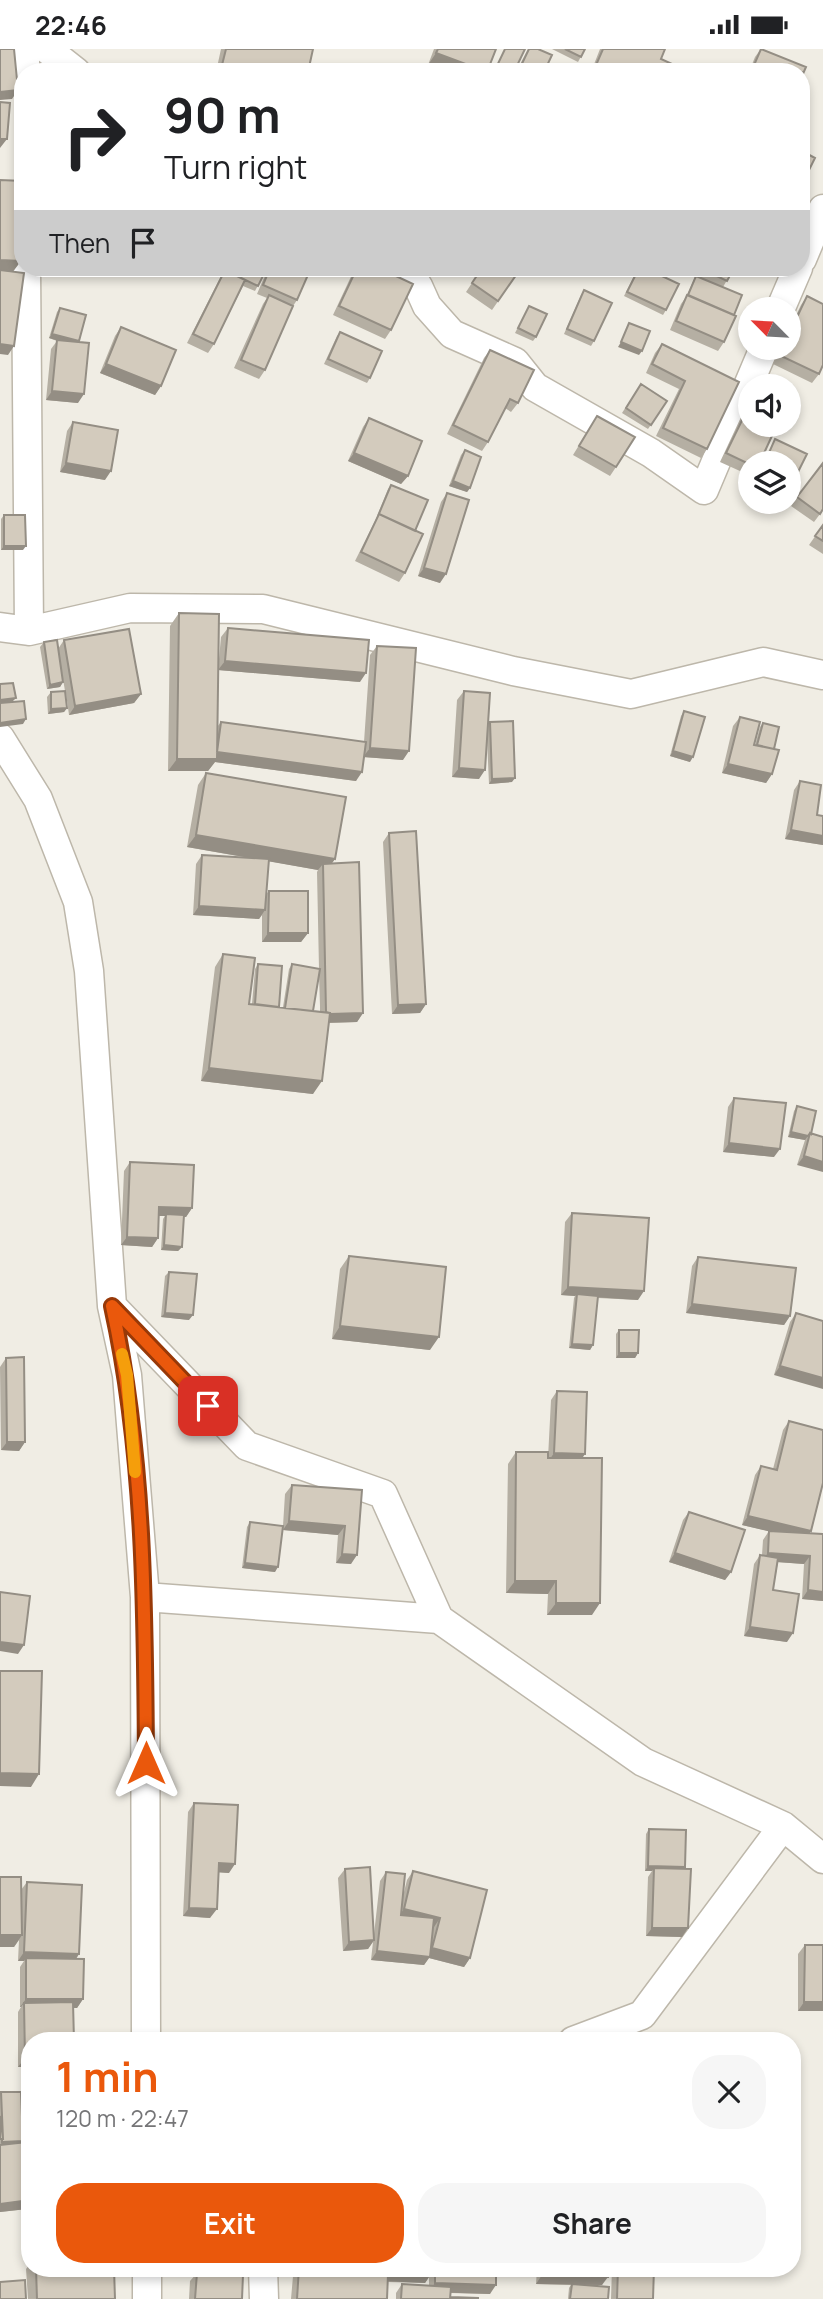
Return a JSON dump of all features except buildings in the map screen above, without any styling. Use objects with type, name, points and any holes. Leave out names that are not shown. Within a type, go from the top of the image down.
[{"type":"street","points":[[47,49],[65,63]]},
{"type":"street","points":[[810,240],[823,209]]},
{"type":"street","points":[[26,277],[29,631]]},
{"type":"street","points":[[404,277],[418,286],[427,306],[452,334],[515,362],[535,387],[651,453],[704,490],[759,361]]},
{"type":"street","points":[[786,297],[794,277]]},
{"type":"street","points":[[0,627],[29,631],[130,608],[263,609],[513,671],[631,694],[763,662],[823,675]]},
{"type":"street","points":[[0,738],[37,799],[78,902],[89,971],[112,1306],[127,1375],[145,1597],[146,2032]]},
{"type":"street","points":[[112,1306],[247,1446],[383,1494],[439,1619]]},
{"type":"street","points":[[145,1597],[439,1619],[643,1762],[783,1826],[823,1859]]},
{"type":"street","points":[[597,2032],[642,2015],[783,1826]]},
{"type":"street","points":[[147,2277],[147,2299]]},
{"type":"street","points":[[263,2277],[264,2299]]},
{"type":"slow traffic","points":[[122,1354],[127,1375],[135,1472]]},
{"type":"route","points":[[146,1763],[145,1597],[127,1375],[112,1306],[208,1406]]}]
